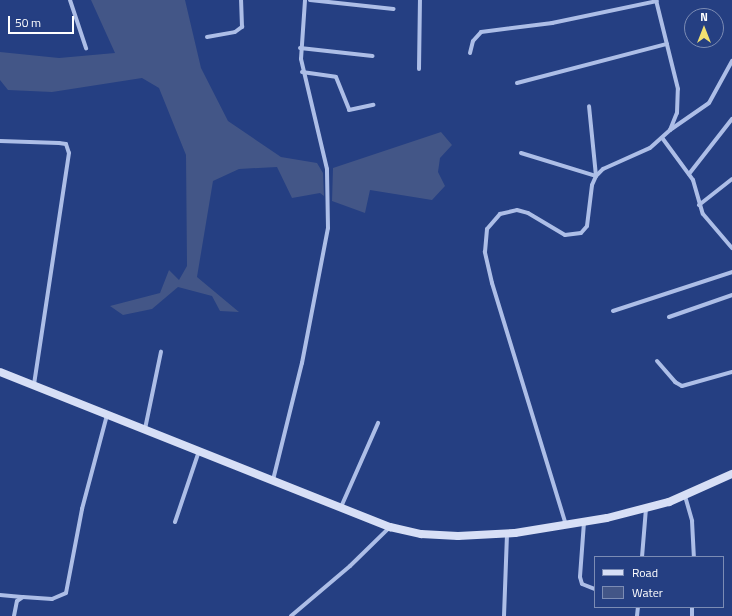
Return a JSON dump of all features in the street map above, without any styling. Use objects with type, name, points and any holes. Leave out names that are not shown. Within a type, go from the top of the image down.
[{"type":"street","points":[[70,0],[86,48]]},
{"type":"street","points":[[207,37],[235,32],[242,27],[241,0]]},
{"type":"street","points":[[273,481],[302,363],[328,228],[327,169],[302,72],[300,48],[305,0]]},
{"type":"street","points":[[310,0],[394,9]]},
{"type":"street","points":[[419,69],[420,0]]},
{"type":"street","points":[[470,54],[473,41],[481,32],[552,23],[657,0],[679,103],[670,130]]},
{"type":"street","points":[[517,84],[667,44]]},
{"type":"street","points":[[300,48],[373,56]]},
{"type":"street","points":[[566,526],[492,283],[486,239],[493,220],[500,214],[517,210],[565,235],[581,233],[586,226],[592,185],[596,176],[603,168],[639,155],[663,139],[670,130],[709,103],[732,61]]},
{"type":"street","points":[[302,72],[336,77],[349,110],[373,105]]},
{"type":"street","points":[[589,106],[596,176]]},
{"type":"street","points":[[689,174],[732,119]]},
{"type":"street","points":[[663,139],[689,174],[699,205],[707,221],[732,248]]},
{"type":"street","points":[[0,141],[66,144],[70,153],[34,385]]},
{"type":"street","points":[[521,153],[596,176]]},
{"type":"street","points":[[699,205],[732,179]]},
{"type":"street","points":[[613,311],[732,272]]},
{"type":"street","points":[[669,317],[732,295]]},
{"type":"street","points":[[145,430],[161,352]]},
{"type":"street","points":[[657,361],[675,382],[682,386],[732,372]]},
{"type":"street","points":[[0,372],[390,527],[441,536],[507,533],[566,526],[646,508],[685,496],[732,474]]},
{"type":"street","points":[[0,595],[52,599],[66,593],[82,509],[107,415]]},
{"type":"street","points":[[341,508],[378,423]]},
{"type":"street","points":[[175,522],[199,451]]},
{"type":"street","points":[[685,496],[692,521],[694,556]]},
{"type":"street","points":[[642,556],[646,508]]},
{"type":"street","points":[[584,522],[580,577],[582,584],[594,589]]},
{"type":"street","points":[[291,616],[350,566],[390,527]]},
{"type":"street","points":[[504,616],[507,533]]},
{"type":"street","points":[[14,616],[18,601],[23,597]]},
{"type":"street","points":[[298,611],[301,616]]},
{"type":"water","points":[[91,0],[185,0],[201,68],[228,121],[281,157],[317,163],[323,173],[324,196],[320,193],[292,198],[277,167],[239,169],[213,181],[197,277],[239,312],[220,311],[212,296],[178,287],[152,309],[123,315],[110,306],[160,293],[169,270],[179,280],[187,266],[186,155],[159,88],[142,78],[52,92],[8,90],[0,80],[0,52],[59,58],[115,53]]},
{"type":"water","points":[[441,132],[452,145],[440,158],[438,172],[445,186],[432,200],[370,190],[365,213],[332,201],[333,168]]}]
